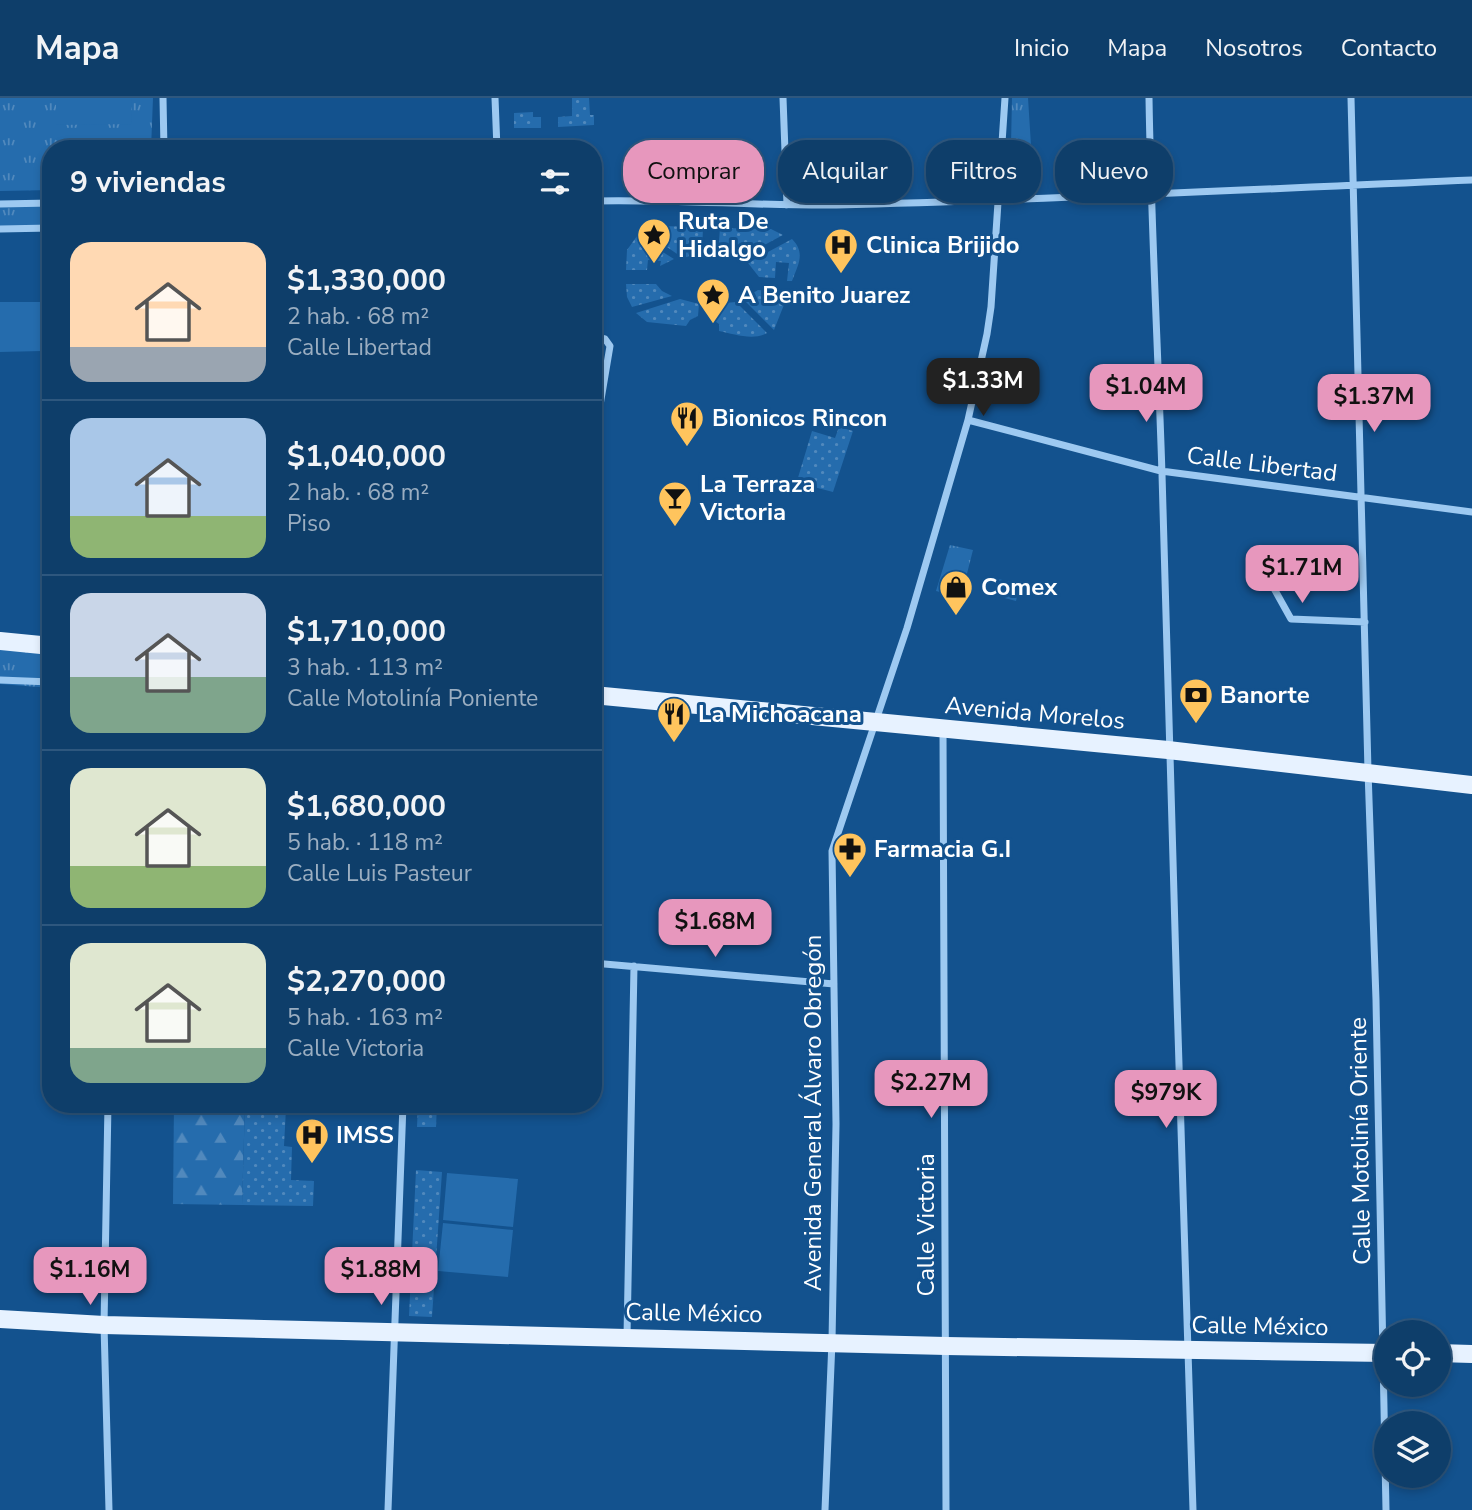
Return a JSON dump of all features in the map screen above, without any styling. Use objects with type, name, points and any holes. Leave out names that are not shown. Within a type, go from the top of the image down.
[{"type":"main road","points":[[0,641],[42,645]]},
{"type":"main road","name":"Avenida Morelos","points":[[602,696],[1168,750],[1472,785]]},
{"type":"main road","name":"Calle México","points":[[0,1319],[104,1325],[832,1341],[946,1346],[1374,1353]]},
{"type":"main road","points":[[1451,1353],[1472,1354]]},
{"type":"street","points":[[163,98],[164,140]]},
{"type":"street","points":[[495,98],[497,140]]},
{"type":"street","points":[[783,98],[787,205]]},
{"type":"street","name":"Avenida General Álvaro Obregón","points":[[1003,140],[1005,98]]},
{"type":"street","points":[[1149,98],[1149,140]]},
{"type":"street","name":"Calle Motolinía Oriente","points":[[1351,98],[1384,1320]]},
{"type":"street","points":[[1173,192],[1472,180]]},
{"type":"street","points":[[602,201],[787,205],[926,202]]},
{"type":"street","points":[[0,204],[42,202]]},
{"type":"street","name":"Avenida General Álvaro Obregón","points":[[825,1510],[832,1341],[836,1124],[832,851],[876,722],[968,421],[987,334],[1000,203]]},
{"type":"street","points":[[1150,203],[1193,1510]]},
{"type":"street","points":[[0,229],[42,228]]},
{"type":"street","points":[[602,338],[607,342],[610,352],[602,397]]},
{"type":"street","name":"Calle Libertad","points":[[968,421],[1161,471],[1472,512]]},
{"type":"street","points":[[1257,558],[1291,619],[1365,622]]},
{"type":"street","points":[[0,680],[42,682]]},
{"type":"street","name":"Calle Victoria","points":[[943,730],[946,1510]]},
{"type":"street","points":[[602,964],[834,985]]},
{"type":"street","points":[[627,1336],[634,966]]},
{"type":"street","points":[[108,1113],[104,1325],[109,1510]]},
{"type":"street","points":[[388,1510],[403,1113]]},
{"type":"street","name":"Calle Motolinía Oriente","points":[[1385,1397],[1386,1510]]},
{"type":"green space","points":[[0,98],[153,98],[151,140],[42,140],[42,190],[0,191]]},
{"type":"green space","points":[[56,98],[131,98],[132,124],[56,125]]},
{"type":"green space","points":[[572,98],[589,98],[590,115],[594,115],[594,125],[558,127],[558,117],[572,116]]},
{"type":"green space","points":[[1012,98],[1028,98],[1031,140],[1011,140]]},
{"type":"green space","points":[[533,112],[533,117],[541,117],[541,128],[514,128],[514,113]]},
{"type":"green space","points":[[42,204],[42,226],[0,227],[0,206]]},
{"type":"green space","points":[[659,226],[703,227],[702,253],[683,258],[645,232]]},
{"type":"green space","points":[[720,228],[771,229],[783,235],[738,259],[718,254]]},
{"type":"green space","points":[[637,236],[674,259],[660,266],[661,261],[648,260],[647,270],[626,270],[627,250]]},
{"type":"green space","points":[[792,239],[800,254],[792,281],[787,281],[789,263],[776,262],[775,278],[759,277],[748,263]]},
{"type":"green space","points":[[626,284],[656,284],[672,296],[632,307],[627,297]]},
{"type":"green space","points":[[758,290],[789,292],[774,330],[743,299]]},
{"type":"green space","points":[[680,299],[699,304],[698,316],[686,326],[647,322],[636,313]]},
{"type":"green space","points":[[0,302],[41,302],[42,351],[0,352]]},
{"type":"green space","points":[[736,302],[767,333],[750,337],[719,331],[719,324],[712,319],[713,304]]},
{"type":"green space","points":[[839,427],[853,431],[833,492],[810,486],[808,495],[794,491],[812,431],[835,438]]},
{"type":"green space","points":[[950,545],[973,550],[961,597],[936,591]]},
{"type":"green space","points":[[998,579],[1020,584],[1016,601],[993,595]]},
{"type":"green space","points":[[0,644],[42,646],[42,687],[0,684]]},
{"type":"green space","points":[[174,1113],[245,1113],[242,1205],[173,1204]]},
{"type":"green space","points":[[245,1113],[286,1113],[284,1146],[292,1147],[291,1180],[314,1181],[313,1206],[242,1205]]},
{"type":"green space","points":[[418,1113],[437,1113],[436,1127],[417,1127]]},
{"type":"green space","points":[[416,1170],[442,1172],[432,1317],[409,1316]]},
{"type":"green space","points":[[447,1173],[518,1179],[513,1227],[443,1220]]},
{"type":"green space","points":[[443,1223],[513,1230],[508,1277],[438,1271]]},
{"type":"place","name":"Ruta De Hidalgo","points":[[654,265]]},
{"type":"place","name":"Clinica Brijido","points":[[841,275]]},
{"type":"place","name":"A Benito Juarez","points":[[713,325]]},
{"type":"place","name":"Bionicos Rincon","points":[[687,448]]},
{"type":"place","name":"La Terraza Victoria","points":[[675,528]]},
{"type":"place","name":"Comex","points":[[956,617]]},
{"type":"place","name":"Banorte","points":[[1196,725]]},
{"type":"place","name":"La Michoacana","points":[[674,744]]},
{"type":"place","name":"Farmacia G.I","points":[[850,879]]},
{"type":"place","name":"IMSS","points":[[312,1165]]}]
